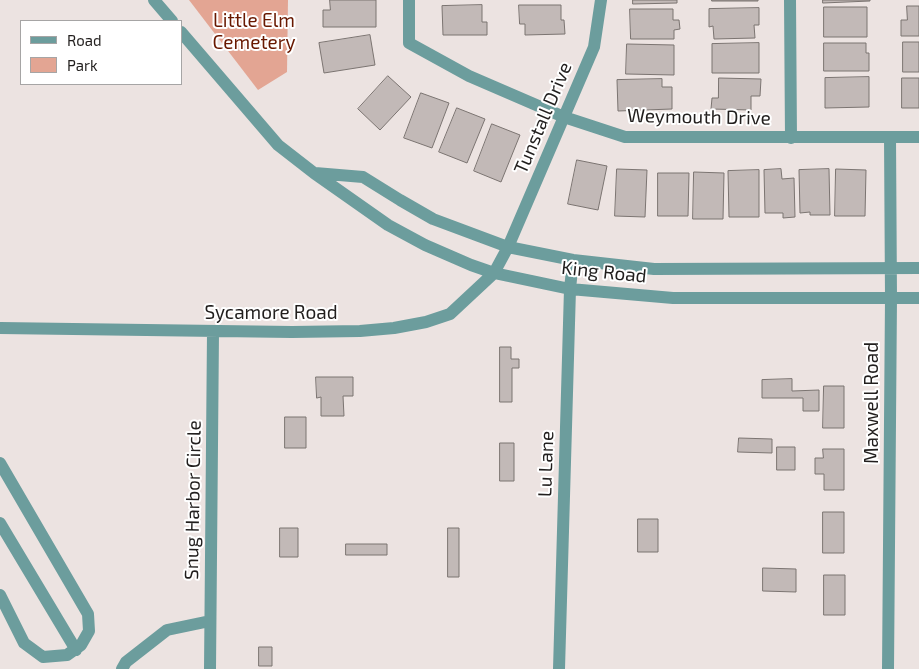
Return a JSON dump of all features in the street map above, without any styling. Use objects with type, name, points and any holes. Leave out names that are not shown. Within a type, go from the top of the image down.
[{"type":"street","points":[[154,0],[171,20]]},
{"type":"street","name":"Weymouth Drive","points":[[409,0],[409,43],[469,76],[564,117],[625,137],[919,137]]},
{"type":"street","name":"Tunstall Drive","points":[[508,247],[594,46],[601,0]]},
{"type":"street","points":[[790,0],[791,138]]},
{"type":"street","name":"King Road","points":[[182,33],[278,145],[314,173],[388,225],[425,245],[494,274],[570,289],[673,298],[919,298]]},
{"type":"street","name":"Maxwell Road","points":[[888,669],[892,298],[890,268],[890,137]]},
{"type":"street","name":"King Road","points":[[314,173],[363,177],[433,219],[508,247],[573,260],[654,269],[919,268]]},
{"type":"street","name":"Sycamore Road","points":[[0,328],[213,332],[360,331],[394,328],[426,322],[450,314],[494,274],[508,247]]},
{"type":"street","name":"Lu Lane","points":[[559,669],[570,289],[573,260]]},
{"type":"street","name":"Snug Harbor Circle","points":[[210,669],[213,332]]},
{"type":"street","points":[[0,463],[88,614],[89,630],[81,646],[67,655],[43,656],[24,643],[0,595]]},
{"type":"street","points":[[0,523],[76,650]]},
{"type":"street","points":[[125,667],[167,630],[210,621]]},
{"type":"green space","name":"Little Elm Cemetery","points":[[189,0],[288,0],[287,72],[258,90]]},
{"type":"building","points":[[330,0],[376,0],[376,27],[323,27],[323,10],[330,10]]},
{"type":"building","points":[[633,0],[677,0],[677,3],[633,4]]},
{"type":"building","points":[[758,0],[758,1],[712,1]]},
{"type":"building","points":[[823,0],[870,0],[870,1],[823,3]]},
{"type":"building","points":[[482,5],[482,22],[487,22],[487,35],[443,35],[442,6]]},
{"type":"building","points":[[519,5],[561,5],[561,20],[564,20],[565,34],[525,35],[525,24],[520,24]]},
{"type":"building","points":[[907,6],[919,6],[919,36],[901,36],[901,20],[907,20]]},
{"type":"building","points":[[824,7],[867,7],[867,37],[824,37]]},
{"type":"building","points":[[759,8],[759,25],[754,25],[755,38],[714,39],[713,26],[709,27],[709,9]]},
{"type":"building","points":[[630,9],[673,9],[673,20],[679,20],[680,29],[674,30],[674,39],[631,39]]},
{"type":"building","points":[[370,35],[375,65],[324,73],[319,43]]},
{"type":"building","points":[[903,42],[919,42],[919,72],[903,72]]},
{"type":"building","points":[[759,43],[759,73],[712,73],[712,44]]},
{"type":"building","points":[[824,43],[866,43],[866,53],[869,53],[869,71],[824,71]]},
{"type":"building","points":[[627,44],[674,45],[674,75],[626,74]]},
{"type":"building","points":[[388,76],[411,97],[380,130],[358,109]]},
{"type":"building","points":[[869,77],[869,107],[825,108],[825,78]]},
{"type":"building","points":[[719,78],[761,79],[760,96],[751,96],[751,110],[711,109],[712,98],[718,98]]},
{"type":"building","points":[[902,78],[919,78],[919,108],[902,108]]},
{"type":"building","points":[[662,79],[662,87],[672,87],[672,109],[618,111],[617,80]]},
{"type":"building","points":[[421,93],[449,103],[432,148],[404,138]]},
{"type":"building","points":[[457,108],[485,119],[467,163],[439,152]]},
{"type":"building","points":[[492,124],[520,135],[501,182],[474,171]]},
{"type":"building","points":[[577,160],[607,166],[598,210],[568,204]]},
{"type":"building","points":[[617,169],[647,170],[645,217],[615,216]]},
{"type":"building","points":[[781,169],[782,179],[794,178],[795,217],[783,218],[783,213],[765,213],[764,170]]},
{"type":"building","points":[[829,169],[830,215],[810,215],[810,212],[800,213],[799,170]]},
{"type":"building","points":[[836,169],[866,170],[865,216],[835,216]]},
{"type":"building","points":[[759,170],[759,217],[729,217],[728,171]]},
{"type":"building","points":[[694,172],[724,173],[723,219],[693,219]]},
{"type":"building","points":[[658,173],[689,173],[688,216],[658,216]]},
{"type":"building","points":[[500,347],[511,347],[511,359],[519,359],[519,368],[512,368],[512,402],[500,402]]},
{"type":"building","points":[[316,377],[353,377],[353,396],[343,396],[344,416],[321,416],[321,397],[317,398]]},
{"type":"building","points":[[792,379],[792,391],[819,390],[819,411],[803,411],[803,398],[762,398],[762,380]]},
{"type":"building","points":[[824,386],[844,386],[844,428],[823,428]]},
{"type":"building","points":[[285,417],[306,417],[306,448],[285,448]]},
{"type":"building","points":[[739,438],[772,439],[772,453],[738,452]]},
{"type":"building","points":[[500,443],[514,443],[514,481],[500,481]]},
{"type":"building","points":[[777,447],[795,447],[795,470],[777,470]]},
{"type":"building","points":[[823,449],[844,449],[844,490],[824,490],[824,474],[815,474],[815,458],[823,458]]},
{"type":"building","points":[[823,512],[844,512],[844,553],[823,553]]},
{"type":"building","points":[[638,519],[658,519],[658,552],[638,552]]},
{"type":"building","points":[[280,528],[298,528],[298,557],[280,557]]},
{"type":"building","points":[[448,528],[459,528],[459,577],[448,577]]},
{"type":"building","points":[[346,544],[387,544],[387,555],[346,555]]},
{"type":"building","points":[[763,568],[796,569],[796,592],[763,591]]},
{"type":"building","points":[[824,575],[845,575],[845,615],[824,615]]},
{"type":"building","points":[[259,647],[272,647],[272,666],[259,666]]}]
